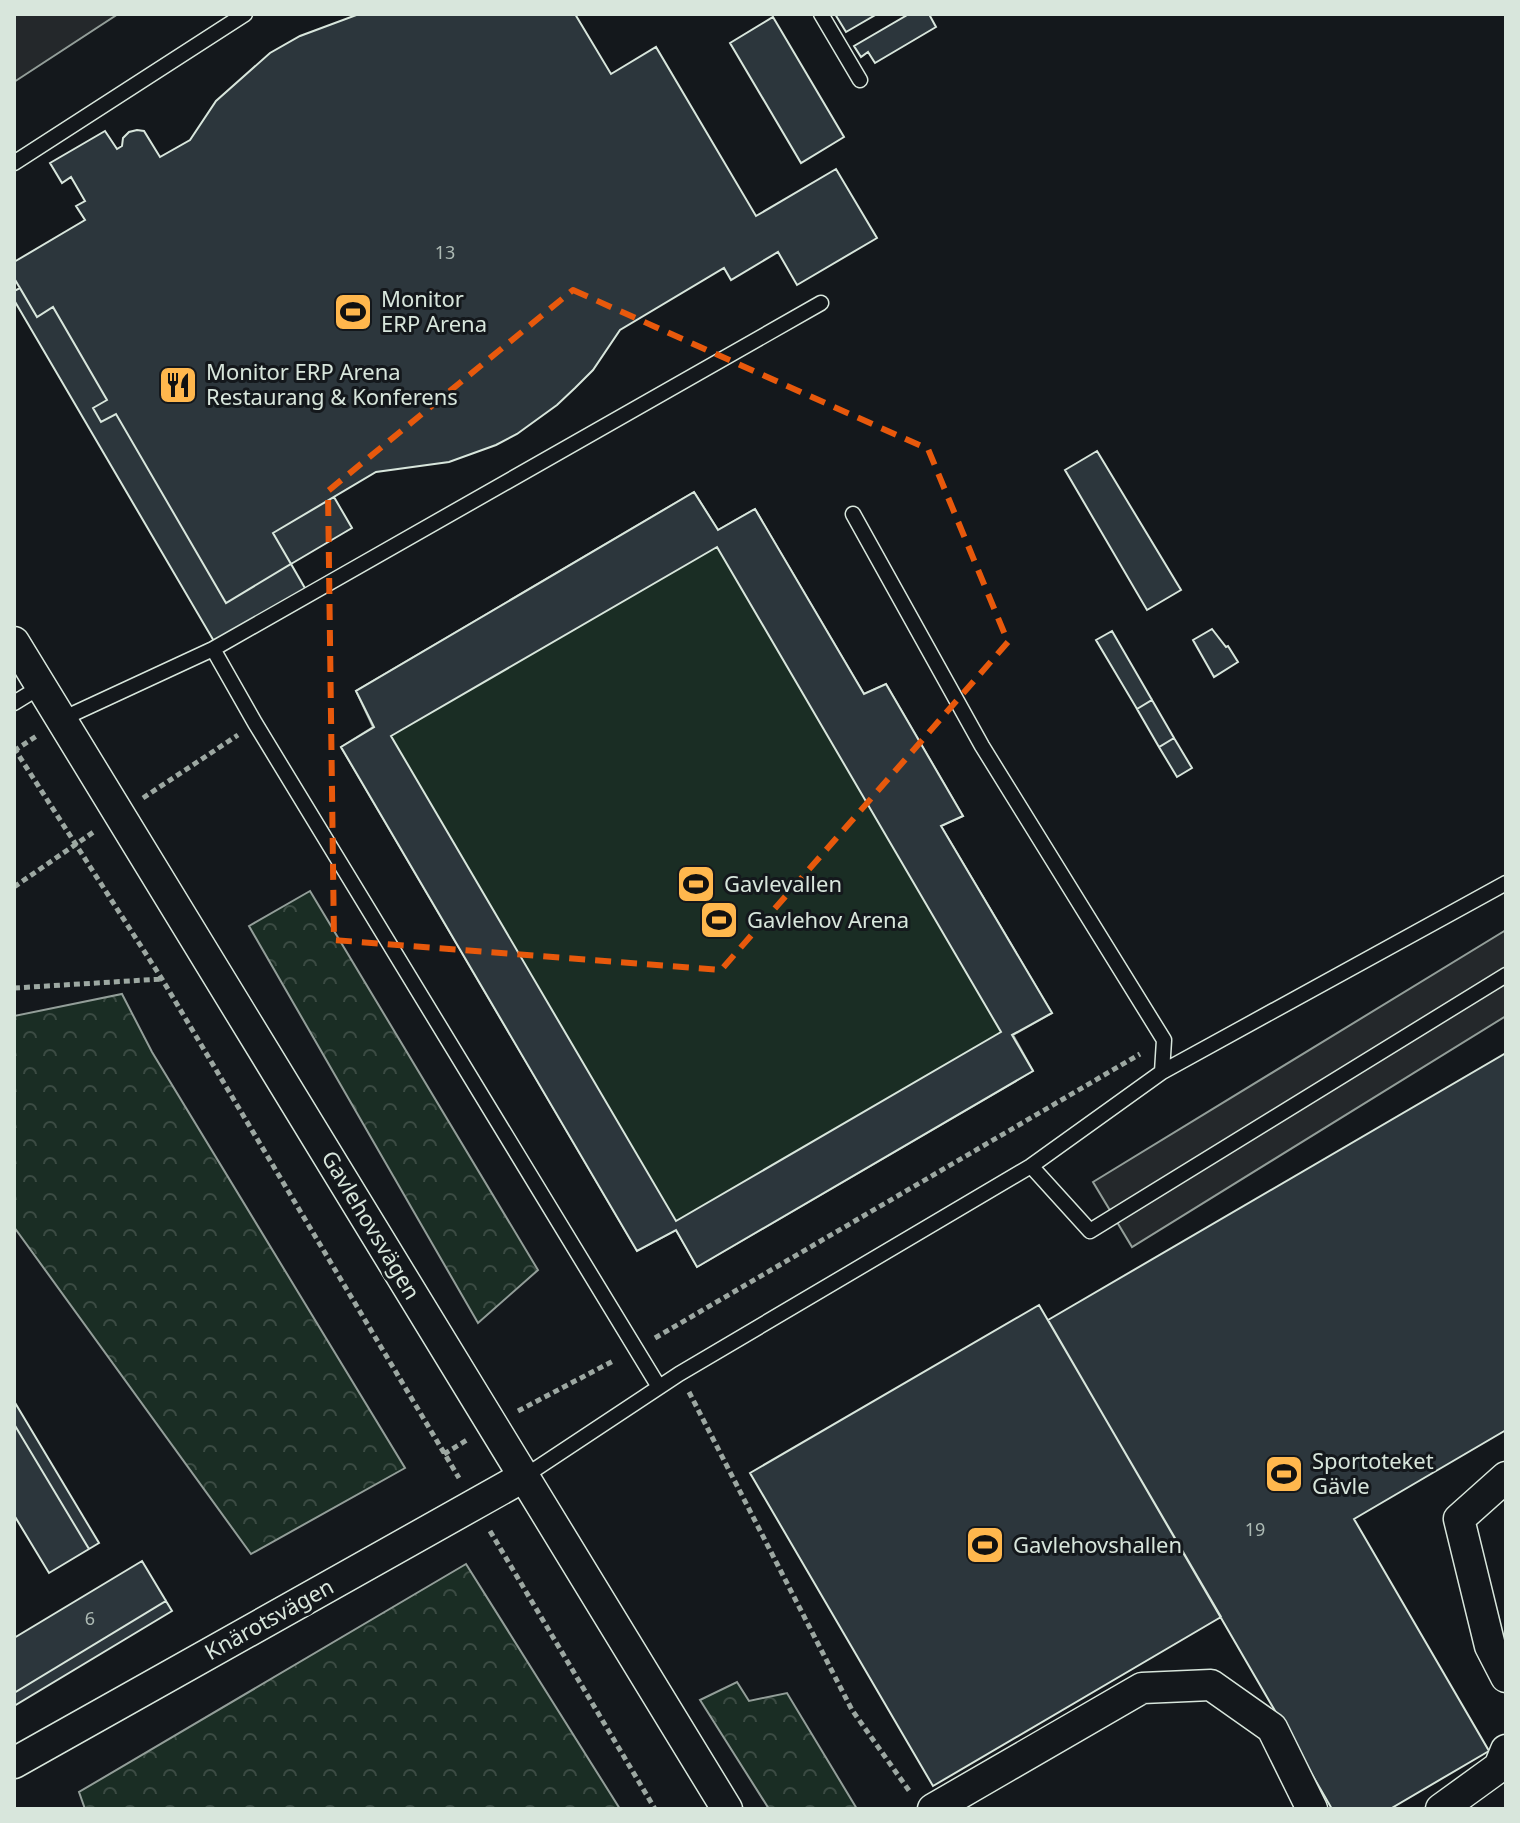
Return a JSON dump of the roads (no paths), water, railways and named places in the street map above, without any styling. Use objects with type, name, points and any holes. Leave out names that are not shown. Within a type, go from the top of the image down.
[{"type":"street","name":"Gavlehovsvägen","points":[[14,642],[727,1809]]},
{"type":"street","name":"Knärotsvägen","points":[[14,1763],[525,1476]]},
{"type":"street","points":[[1506,1477],[1459,1519],[1490,1646],[1506,1677]]},
{"type":"street","points":[[923,1803],[1142,1688],[1211,1685],[1272,1728],[1312,1809]]},
{"type":"street","points":[[1441,1809],[1499,1767],[1506,1750]]},
{"type":"lane","points":[[18,160],[245,14]]},
{"type":"lane","points":[[821,14],[860,80]]},
{"type":"lane","points":[[62,719],[213,649],[821,303]]},
{"type":"lane","points":[[853,514],[982,746],[1164,1040],[1162,1072]]},
{"type":"lane","points":[[213,649],[659,1387]]},
{"type":"lane","points":[[14,703],[40,687]]},
{"type":"lane","points":[[525,1476],[679,1374],[1031,1166],[1162,1072],[1506,883]]},
{"type":"lane","points":[[1031,1166],[1090,1231],[1506,975]]},
{"type":"place","name":"Monitor ERP Arena","points":[[353,312]]},
{"type":"place","name":"Monitor ERP Arena Restaurang & Konferens","points":[[178,385]]},
{"type":"place","name":"Gavlevallen","points":[[696,884]]},
{"type":"place","name":"Gavlehov Arena","points":[[719,920]]},
{"type":"place","name":"Sportoteket Gävle","points":[[1284,1474]]},
{"type":"place","name":"Gavlehovshallen","points":[[985,1545]]}]
